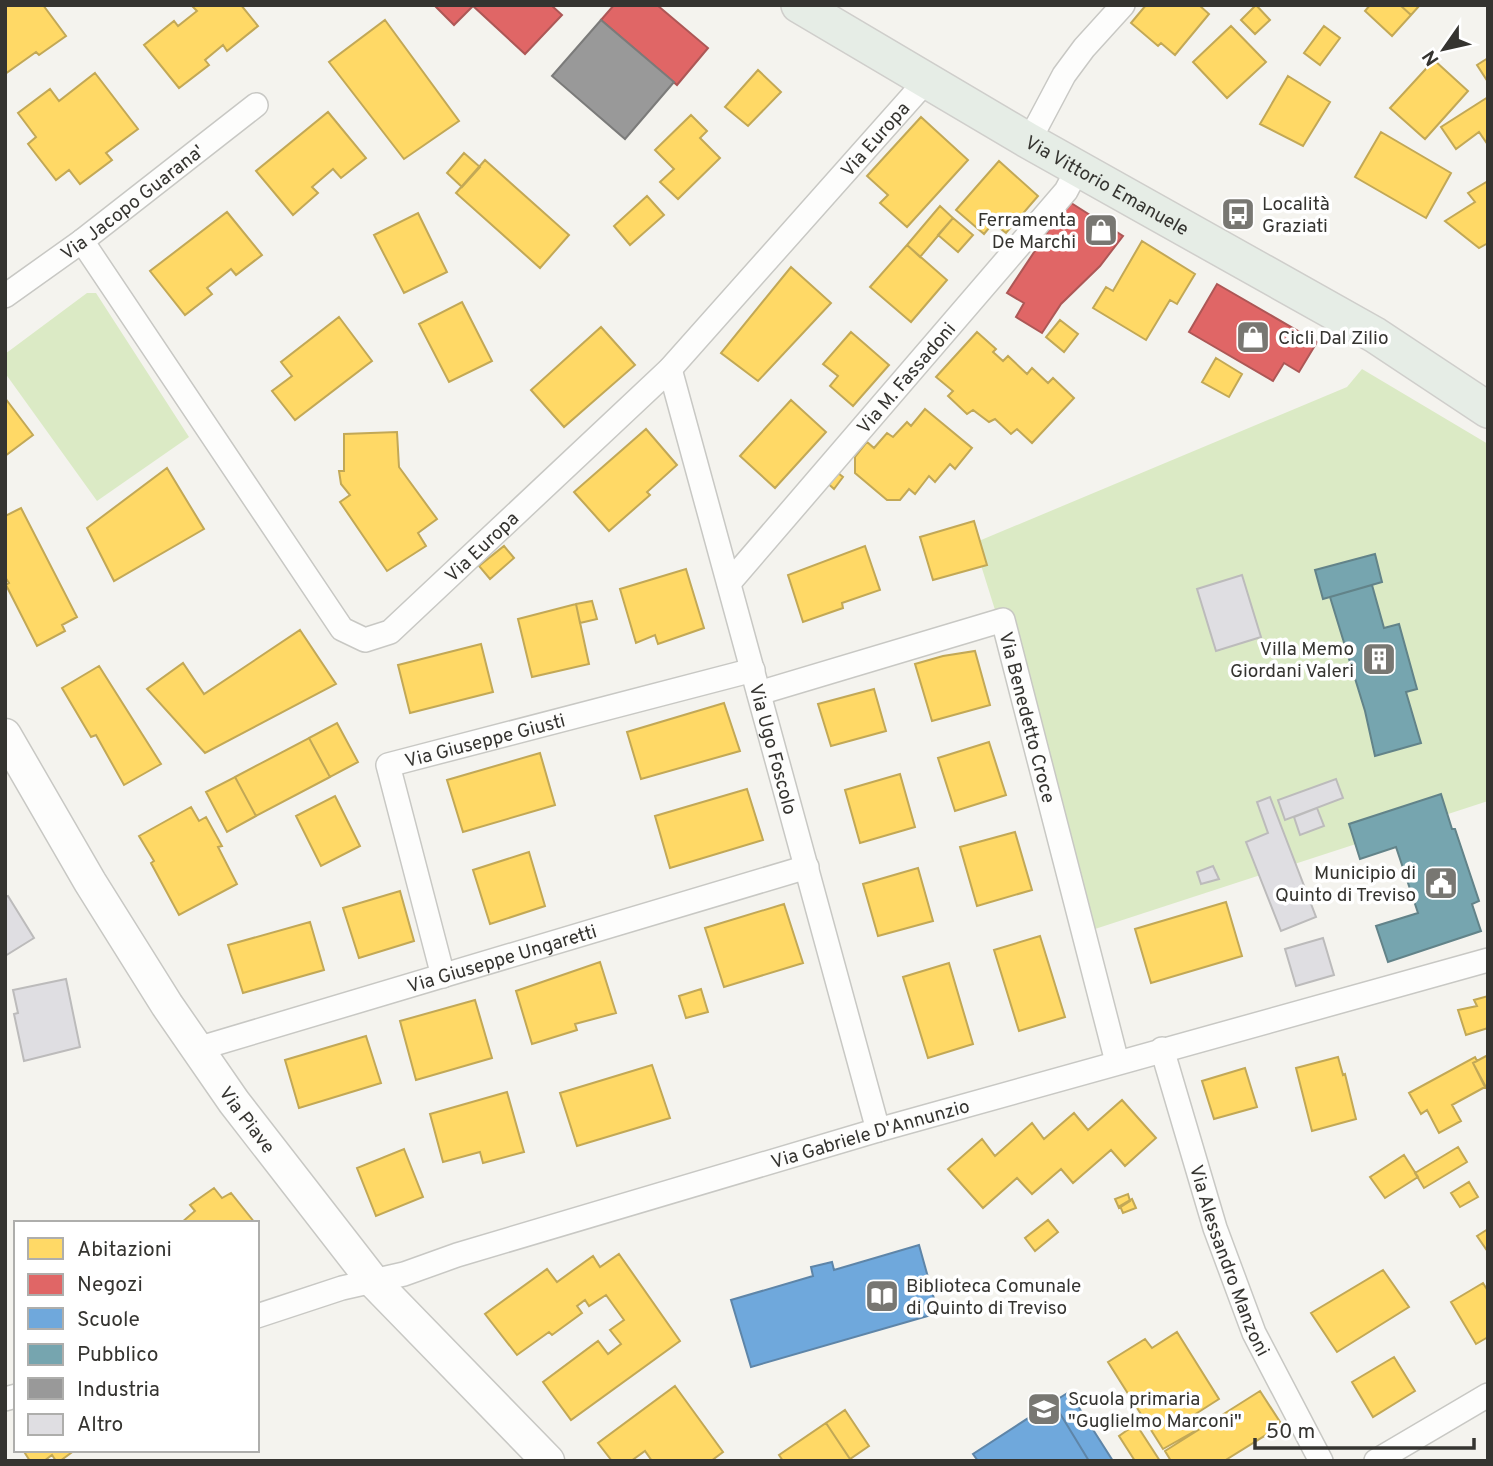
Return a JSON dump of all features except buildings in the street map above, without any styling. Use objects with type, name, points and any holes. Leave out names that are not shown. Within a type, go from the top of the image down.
[{"type":"main road","name":"Via Vittorio Emanuele","points":[[799,5],[1029,141],[1374,335],[1488,410]]},
{"type":"main road","name":"Via Vittorio Emanuele","points":[[1417,361],[1488,388]]},
{"type":"main road","name":"Via Piave","points":[[5,735],[90,882],[234,1102],[373,1281],[548,1461]]},
{"type":"street","points":[[1029,141],[1064,75],[1083,48],[1123,5]]},
{"type":"street","name":"Via Europa","points":[[82,241],[342,629],[365,640],[390,632],[670,369],[926,81]]},
{"type":"street","name":"Via Jacopo Guarana'","points":[[5,296],[82,241],[256,105]]},
{"type":"street","name":"Via M. Fassadoni","points":[[729,583],[1066,191],[1078,168]]},
{"type":"street","name":"Via Ugo Foscolo","points":[[670,369],[878,1130]]},
{"type":"street","name":"Via Benedetto Croce","points":[[759,693],[1003,620],[1117,1062]]},
{"type":"street","name":"Via Giuseppe Giusti","points":[[443,976],[388,765],[753,670]]},
{"type":"street","name":"Via Giuseppe Ungaretti","points":[[197,1049],[807,867]]},
{"type":"street","name":"Via Gabriele D'Annunzio","points":[[259,1315],[342,1288],[404,1274],[457,1255],[878,1130],[1488,960]]},
{"type":"street","name":"Via Alessandro Manzoni","points":[[1162,1049],[1215,1228],[1254,1333],[1321,1461]]},
{"type":"street","points":[[1376,1461],[1488,1395]]},
{"type":"green space","points":[[87,293],[96,293],[189,437],[97,501],[5,373],[5,354]]},
{"type":"green space","points":[[1362,369],[1488,444],[1488,801],[1095,929],[974,543],[1347,387]]},
{"type":"place","name":"Località Graziati","points":[[1238,214]]},
{"type":"place","name":"Ferramenta De Marchi","points":[[1101,230]]},
{"type":"place","name":"Cicli Dal Zilio","points":[[1253,337]]},
{"type":"place","name":"Villa Memo Giordani Valeri","points":[[1379,659]]},
{"type":"place","name":"Municipio di Quinto di Treviso","points":[[1441,883]]},
{"type":"place","name":"Biblioteca Comunale di Quinto di Treviso","points":[[882,1296]]},
{"type":"place","name":"Scuola primaria \"Guglielmo Marconi\"","points":[[1044,1409]]}]
